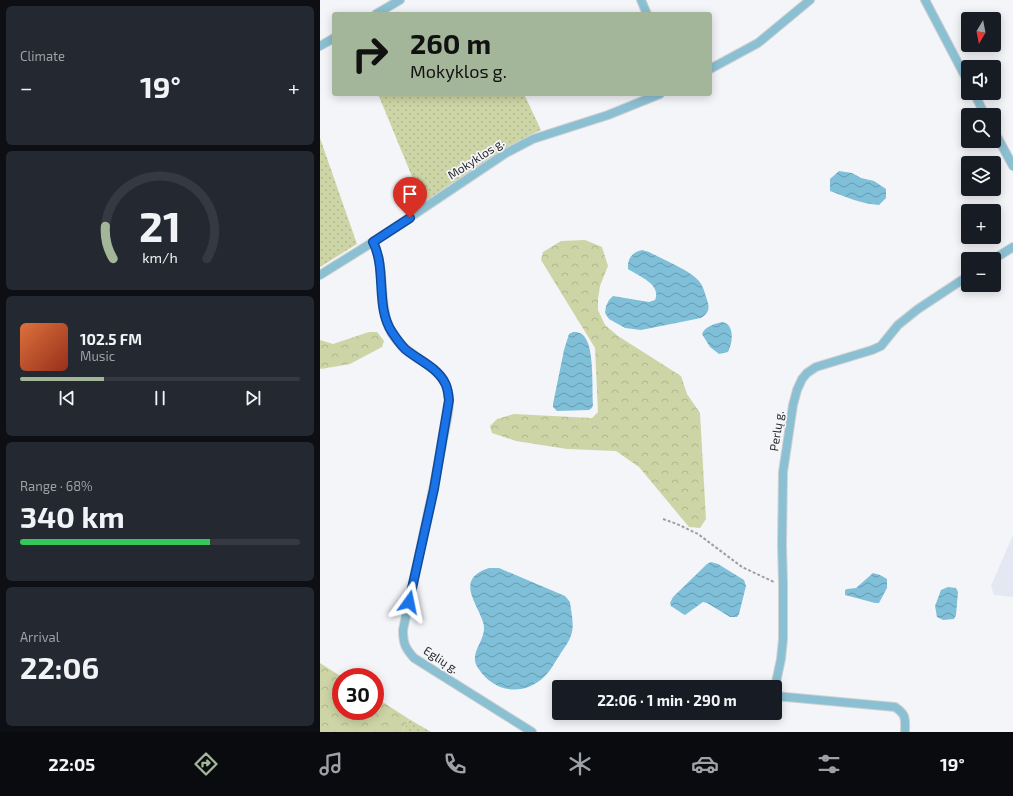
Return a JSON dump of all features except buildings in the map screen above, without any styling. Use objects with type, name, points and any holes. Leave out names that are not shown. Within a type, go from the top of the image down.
[{"type":"street","points":[[379,12],[400,0]]},
{"type":"street","points":[[641,0],[646,12]]},
{"type":"street","points":[[712,68],[758,43],[810,0]]},
{"type":"street","points":[[925,0],[961,69]]},
{"type":"street","points":[[320,46],[332,39]]},
{"type":"street","name":"Mokyklos g.","points":[[320,275],[373,242],[506,153],[533,139],[608,115],[655,96]]},
{"type":"street","points":[[1001,142],[1010,156],[1013,166]]},
{"type":"street","name":"Eglių g.","points":[[373,242],[379,256],[384,306],[386,319],[390,330],[398,342],[436,372],[444,381],[448,390],[449,400],[434,489],[403,630],[403,640],[407,649],[414,658],[532,732]]},
{"type":"street","points":[[1001,255],[1013,247]]},
{"type":"street","name":"Perlų g.","points":[[776,680],[783,639],[783,472],[793,405],[802,379],[807,373],[816,367],[881,346],[898,325],[918,309],[961,281]]},
{"type":"street","points":[[782,697],[895,707],[904,715],[905,732]]},
{"type":"path","points":[[663,520],[677,524],[698,534],[742,567],[766,579],[784,584]]},
{"type":"shaded area","points":[[1013,535],[1013,597],[994,595],[991,586]]},
{"type":"green space","points":[[379,96],[525,96],[541,130],[495,155],[423,203]]},
{"type":"green space","points":[[320,138],[357,244],[320,267]]},
{"type":"green space","points":[[585,240],[602,247],[608,266],[600,286],[598,299],[598,310],[605,325],[618,336],[681,376],[687,394],[700,413],[706,519],[700,528],[689,527],[639,467],[616,451],[567,449],[516,441],[492,433],[490,426],[497,419],[514,414],[592,418],[598,412],[595,348],[541,260],[543,252],[561,241]]},
{"type":"green space","points":[[369,332],[377,332],[384,341],[382,347],[350,364],[320,368],[320,340],[333,344]]},
{"type":"green space","points":[[320,663],[332,671],[332,720],[384,720],[384,703],[409,719],[402,732],[320,732]]},
{"type":"green space","points":[[409,719],[431,732],[402,732]]},
{"type":"water","points":[[839,171],[852,173],[861,178],[874,181],[886,189],[886,198],[879,205],[854,200],[830,191],[830,179]]},
{"type":"water","points":[[642,250],[682,269],[694,276],[700,282],[705,292],[709,308],[706,314],[701,318],[641,330],[625,328],[609,319],[605,313],[606,306],[613,296],[649,302],[655,300],[655,289],[652,285],[628,269],[628,262],[631,256],[635,252]]},
{"type":"water","points":[[722,322],[729,326],[732,339],[728,352],[719,354],[710,347],[702,334],[708,327]]},
{"type":"water","points":[[573,332],[582,334],[589,345],[592,370],[593,405],[589,410],[557,411],[553,407],[553,404],[564,350],[569,334]]},
{"type":"water","points":[[711,562],[718,564],[744,580],[746,586],[737,617],[730,617],[703,602],[685,615],[671,606],[670,603],[673,597],[707,564]]},
{"type":"water","points":[[489,568],[499,568],[565,596],[570,602],[573,625],[570,638],[547,674],[537,683],[528,687],[510,689],[492,683],[478,668],[475,662],[476,651],[484,628],[473,599],[470,584],[473,578]]},
{"type":"water","points":[[873,573],[887,579],[887,588],[879,603],[845,595],[845,590],[856,588]]},
{"type":"water","points":[[948,587],[956,588],[958,592],[956,615],[954,619],[943,620],[937,617],[935,606],[941,590]]},
{"type":"route","points":[[409,602],[434,489],[449,400],[448,390],[444,381],[436,372],[398,342],[390,330],[386,319],[379,256],[373,242],[410,218]]}]
